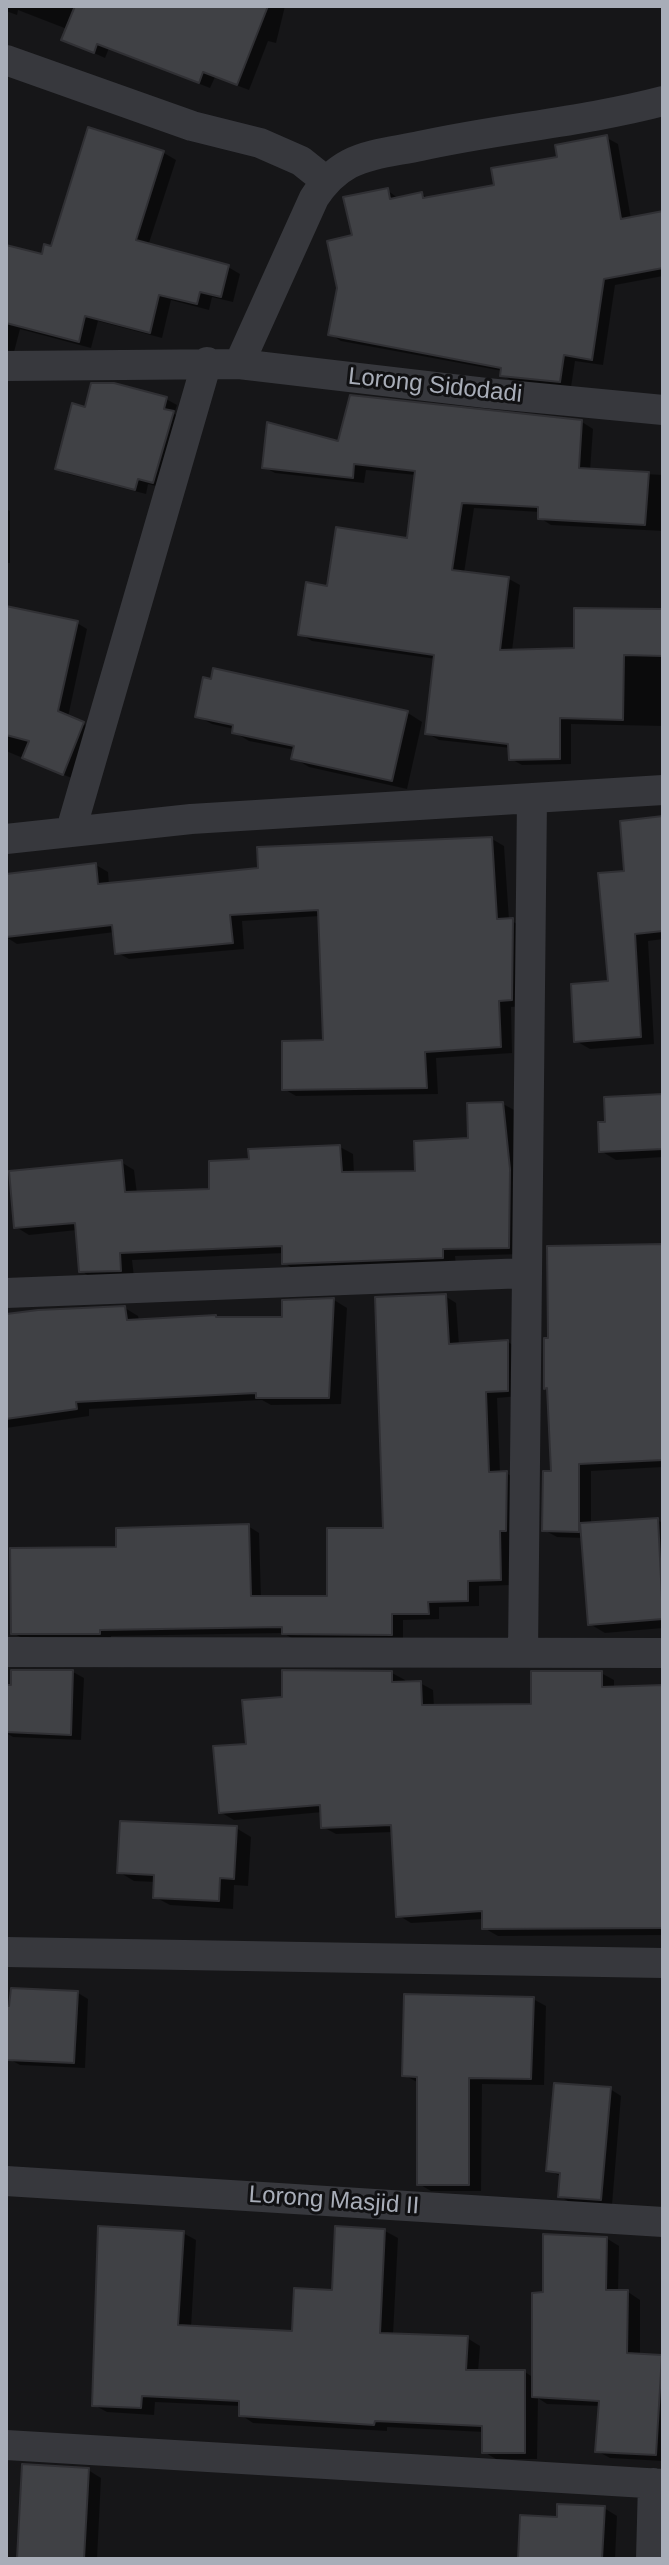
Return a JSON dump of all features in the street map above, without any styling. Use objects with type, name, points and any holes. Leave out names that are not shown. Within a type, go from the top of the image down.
[{"type":"street","points":[[6,60],[192,126],[260,143],[301,161],[326,181]]},
{"type":"street","points":[[239,364],[314,198],[326,181],[352,162],[446,140],[613,114],[663,101]]},
{"type":"street","points":[[71,830],[207,362]]},
{"type":"street","name":"Lorong Sidodadi","points":[[6,366],[239,364],[663,410]]},
{"type":"street","points":[[9,840],[71,830],[191,819],[663,790]]},
{"type":"street","points":[[523,1652],[532,798]]},
{"type":"street","points":[[6,1293],[527,1273]]},
{"type":"street","points":[[6,1652],[663,1653]]},
{"type":"street","points":[[6,1952],[663,1963]]},
{"type":"street","name":"Lorong Masjid II","points":[[6,2181],[663,2222]]},
{"type":"street","points":[[6,2445],[658,2484],[651,2559]]},
{"type":"building","points":[[75,6],[268,6],[237,85],[203,72],[199,83],[97,44],[94,53],[61,40]]},
{"type":"building","points":[[88,127],[164,151],[136,240],[229,265],[221,297],[200,292],[197,304],[159,295],[150,333],[85,316],[79,342],[6,323],[6,245],[42,254],[44,244],[51,246]]},
{"type":"building","points":[[607,135],[621,219],[663,211],[663,268],[604,279],[592,360],[564,355],[560,382],[500,376],[501,368],[328,335],[337,288],[327,241],[352,235],[343,197],[388,188],[390,199],[422,192],[423,198],[494,185],[491,168],[557,157],[555,145]]},
{"type":"building","points":[[91,383],[114,383],[167,397],[164,409],[174,411],[153,483],[138,479],[135,490],[55,469],[72,403],[85,407]]},
{"type":"building","points":[[350,395],[582,420],[579,468],[649,472],[645,525],[538,519],[538,507],[462,503],[452,570],[509,577],[500,650],[574,648],[574,608],[663,609],[663,656],[624,655],[623,720],[560,718],[560,759],[509,760],[508,744],[425,734],[434,655],[298,635],[306,582],[327,586],[336,527],[407,538],[415,471],[354,464],[353,478],[262,468],[267,422],[338,441]]},
{"type":"building","points":[[6,606],[78,621],[58,711],[84,722],[63,775],[22,758],[29,741],[6,735]]},
{"type":"building","points":[[213,668],[408,711],[392,781],[291,759],[294,746],[232,733],[233,725],[195,717],[203,677],[211,679]]},
{"type":"building","points":[[663,816],[663,931],[635,934],[641,1037],[574,1042],[571,984],[608,981],[598,873],[624,871],[620,821]]},
{"type":"building","points":[[492,837],[497,919],[513,918],[512,1000],[499,1001],[501,1047],[425,1052],[427,1088],[282,1090],[282,1041],[323,1040],[318,910],[230,915],[233,943],[115,954],[112,925],[6,937],[6,874],[96,863],[98,884],[258,868],[257,847]]},
{"type":"building","points":[[663,1094],[663,1149],[599,1152],[598,1122],[605,1122],[604,1097]]},
{"type":"building","points":[[503,1102],[510,1169],[509,1248],[443,1249],[443,1258],[282,1264],[282,1246],[120,1253],[121,1271],[79,1272],[75,1223],[14,1228],[9,1171],[122,1160],[125,1192],[209,1189],[209,1161],[249,1159],[248,1149],[340,1145],[342,1172],[415,1171],[414,1141],[468,1138],[467,1103]]},
{"type":"building","points":[[663,1244],[663,1460],[579,1464],[579,1532],[542,1531],[543,1471],[551,1471],[547,1388],[544,1389],[544,1338],[548,1338],[547,1246]]},
{"type":"building","points":[[446,1294],[449,1344],[508,1340],[508,1391],[486,1392],[489,1472],[507,1471],[506,1531],[500,1531],[501,1580],[468,1581],[468,1601],[428,1602],[429,1614],[392,1614],[392,1635],[282,1634],[282,1627],[11,1634],[10,1548],[116,1547],[116,1528],[249,1524],[251,1596],[327,1596],[327,1528],[383,1528],[375,1297]]},
{"type":"building","points":[[334,1298],[329,1398],[256,1398],[256,1393],[76,1402],[77,1409],[6,1419],[6,1314],[125,1306],[127,1320],[216,1315],[282,1317],[282,1300]]},
{"type":"building","points":[[658,1518],[663,1619],[588,1625],[580,1523]]},
{"type":"building","points":[[11,1670],[73,1670],[71,1735],[6,1732],[6,1685],[11,1685]]},
{"type":"building","points":[[282,1670],[392,1671],[392,1682],[421,1681],[422,1705],[531,1704],[531,1671],[602,1671],[602,1687],[663,1685],[663,1928],[482,1929],[482,1911],[396,1917],[391,1825],[321,1828],[320,1805],[219,1813],[213,1746],[246,1744],[242,1700],[282,1697]]},
{"type":"building","points":[[120,1821],[237,1826],[234,1879],[220,1878],[219,1901],[153,1898],[154,1875],[117,1873]]},
{"type":"building","points":[[11,1988],[78,1991],[74,2063],[7,2060],[6,2006],[9,2006]]},
{"type":"building","points":[[404,1994],[534,1997],[531,2079],[469,2078],[469,2185],[417,2185],[417,2077],[402,2076]]},
{"type":"building","points":[[554,2083],[611,2087],[601,2200],[558,2197],[560,2173],[546,2171]]},
{"type":"building","points":[[98,2226],[184,2231],[178,2325],[292,2331],[294,2288],[332,2290],[335,2226],[385,2229],[380,2333],[468,2336],[466,2370],[525,2370],[525,2453],[482,2453],[482,2426],[375,2421],[374,2425],[239,2416],[239,2401],[142,2396],[141,2408],[92,2406]]},
{"type":"building","points":[[543,2234],[607,2237],[606,2290],[628,2290],[627,2353],[662,2355],[656,2455],[595,2452],[599,2401],[532,2397],[532,2293],[543,2292]]},
{"type":"building","points":[[22,2464],[89,2468],[84,2559],[17,2559]]},
{"type":"building","points":[[557,2504],[605,2506],[602,2559],[518,2559],[520,2515],[557,2517]]}]
